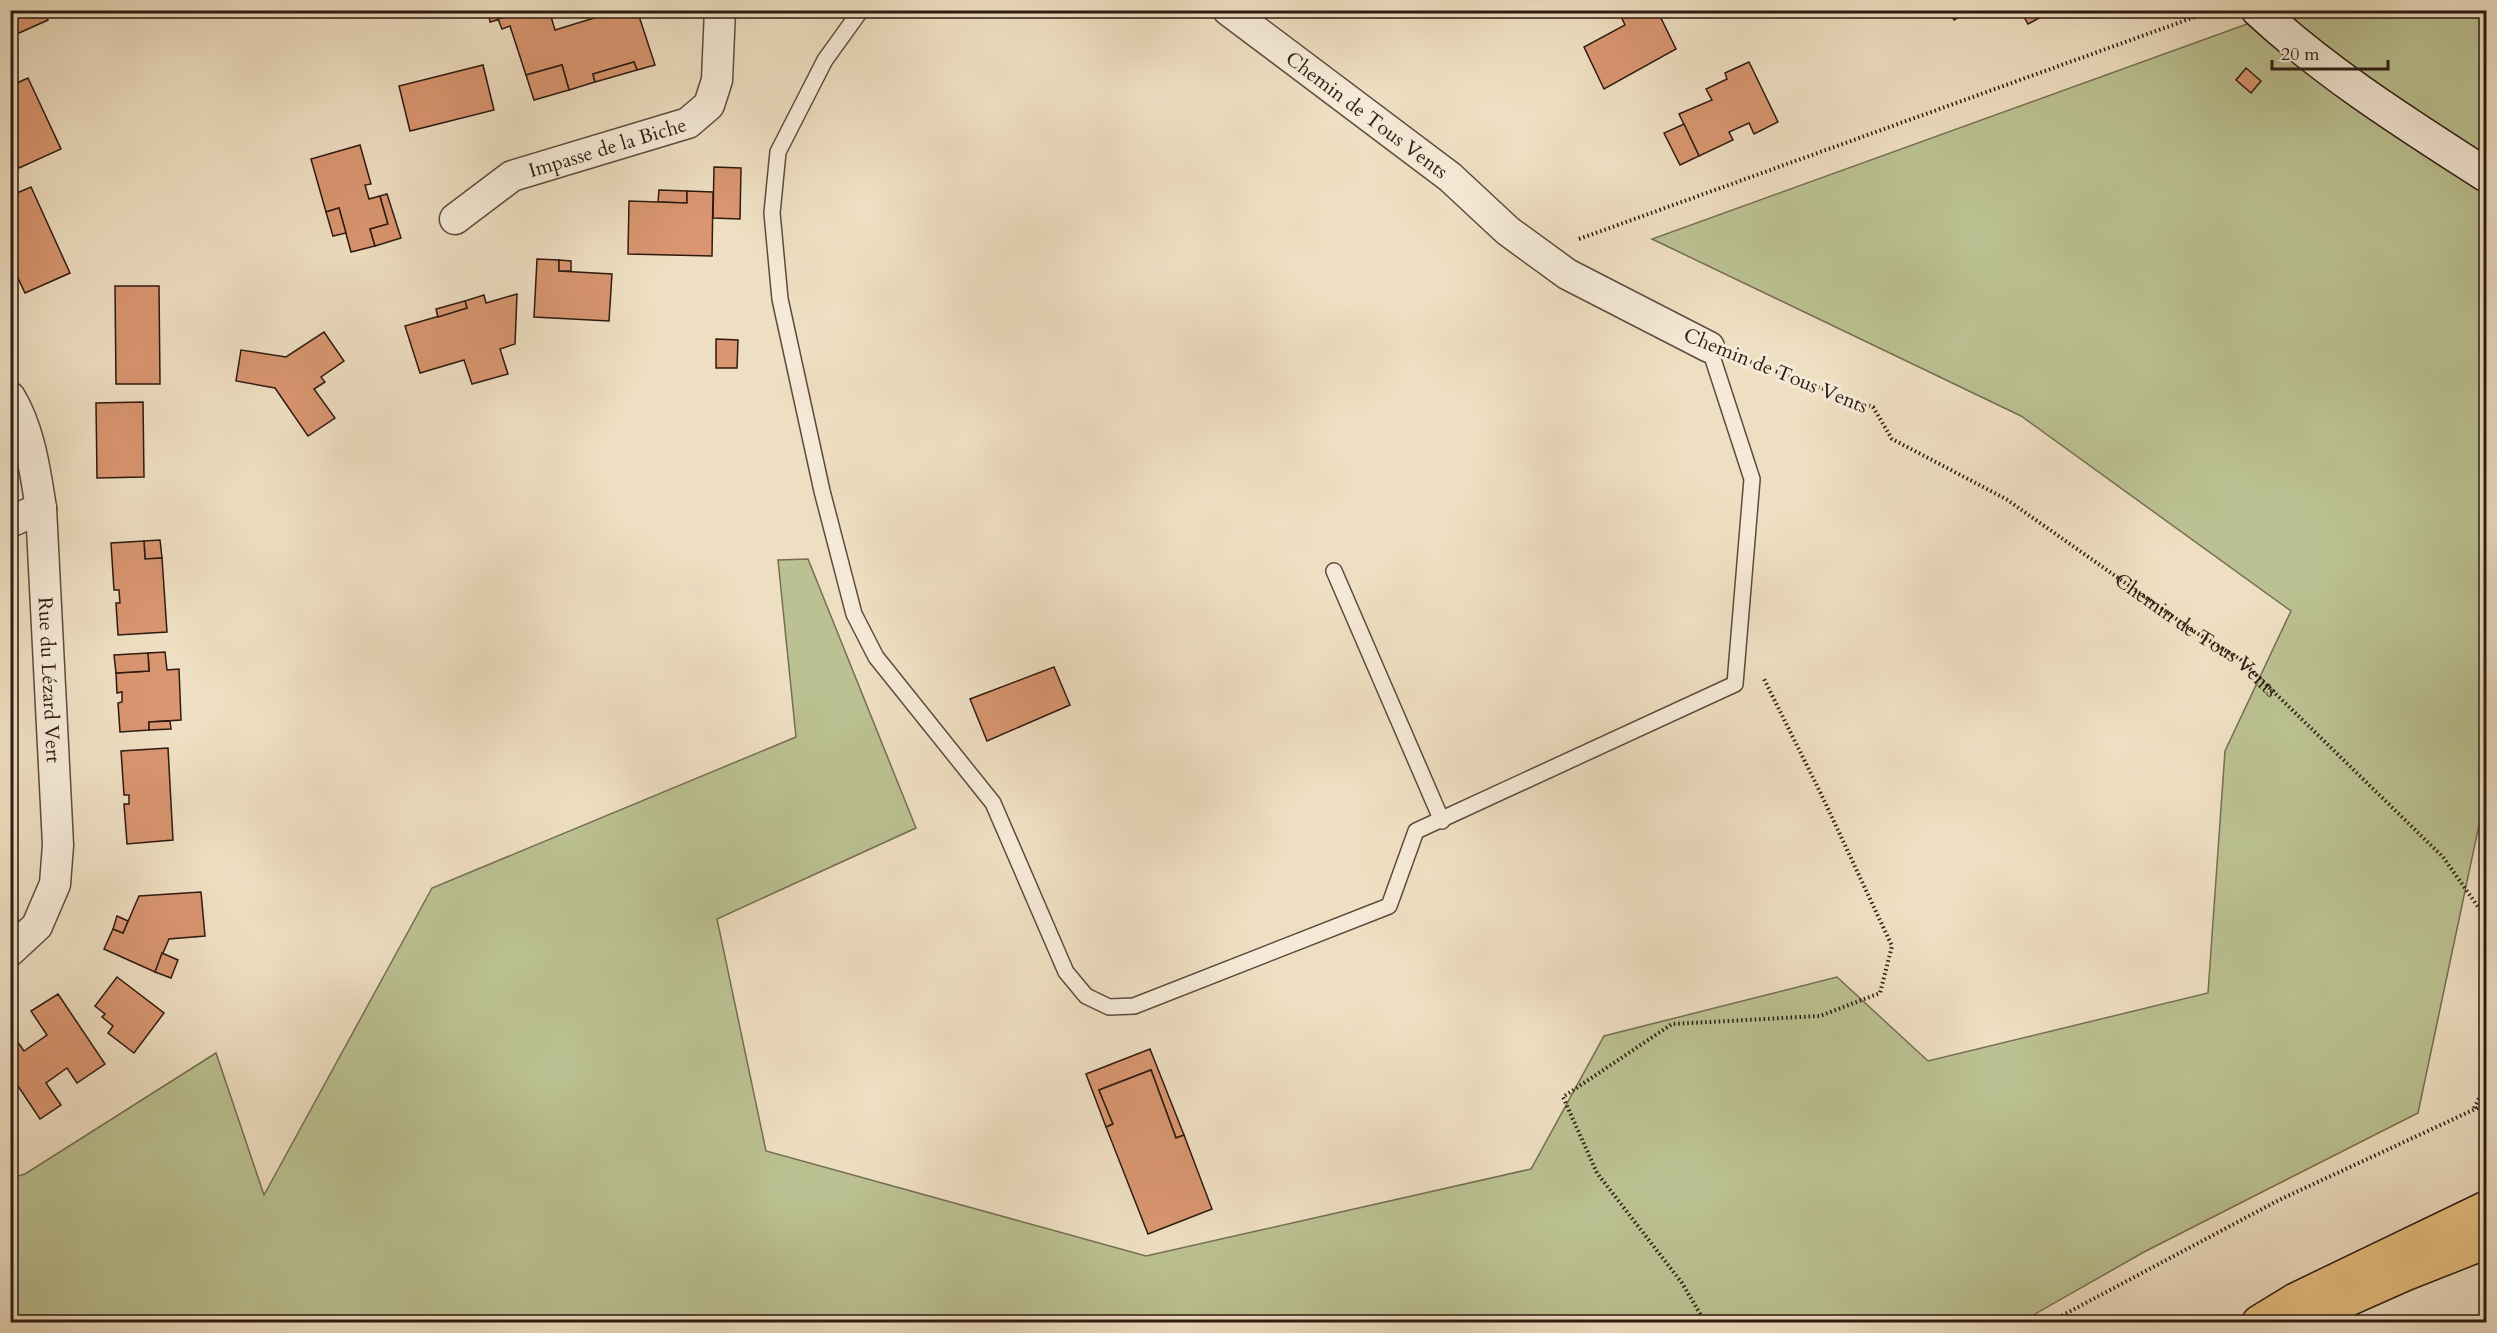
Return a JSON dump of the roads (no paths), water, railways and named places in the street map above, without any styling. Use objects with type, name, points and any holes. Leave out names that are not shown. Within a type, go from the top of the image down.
[{"type":"main road","points":[[2259,1323],[2295,1300],[2487,1208]]},
{"type":"main road","points":[[2297,1323],[2406,1274],[2487,1242]]},
{"type":"street","name":"Impasse de la Biche","points":[[455,219],[512,176],[688,123],[709,105],[717,80],[720,10]]},
{"type":"street","name":"Chemin de Tous Vents","points":[[1228,10],[1450,177],[1508,231],[1568,274],[1709,347]]},
{"type":"street","points":[[2258,10],[2282,33],[2336,75],[2487,174]]},
{"type":"street","name":"Rue du Lézard Vert","points":[[10,397],[20,414],[36,471],[41,508],[58,845],[55,884],[37,926],[10,951]]},
{"type":"street","points":[[10,522],[41,508]]},
{"type":"lane","points":[[861,10],[825,60],[778,152],[772,213],[780,299],[822,491],[854,614],[876,657],[993,803],[1066,972],[1086,996],[1109,1007],[1134,1006],[1389,906],[1416,831],[1735,684],[1752,479],[1709,347]]},
{"type":"lane","points":[[1334,571],[1442,820]]}]
